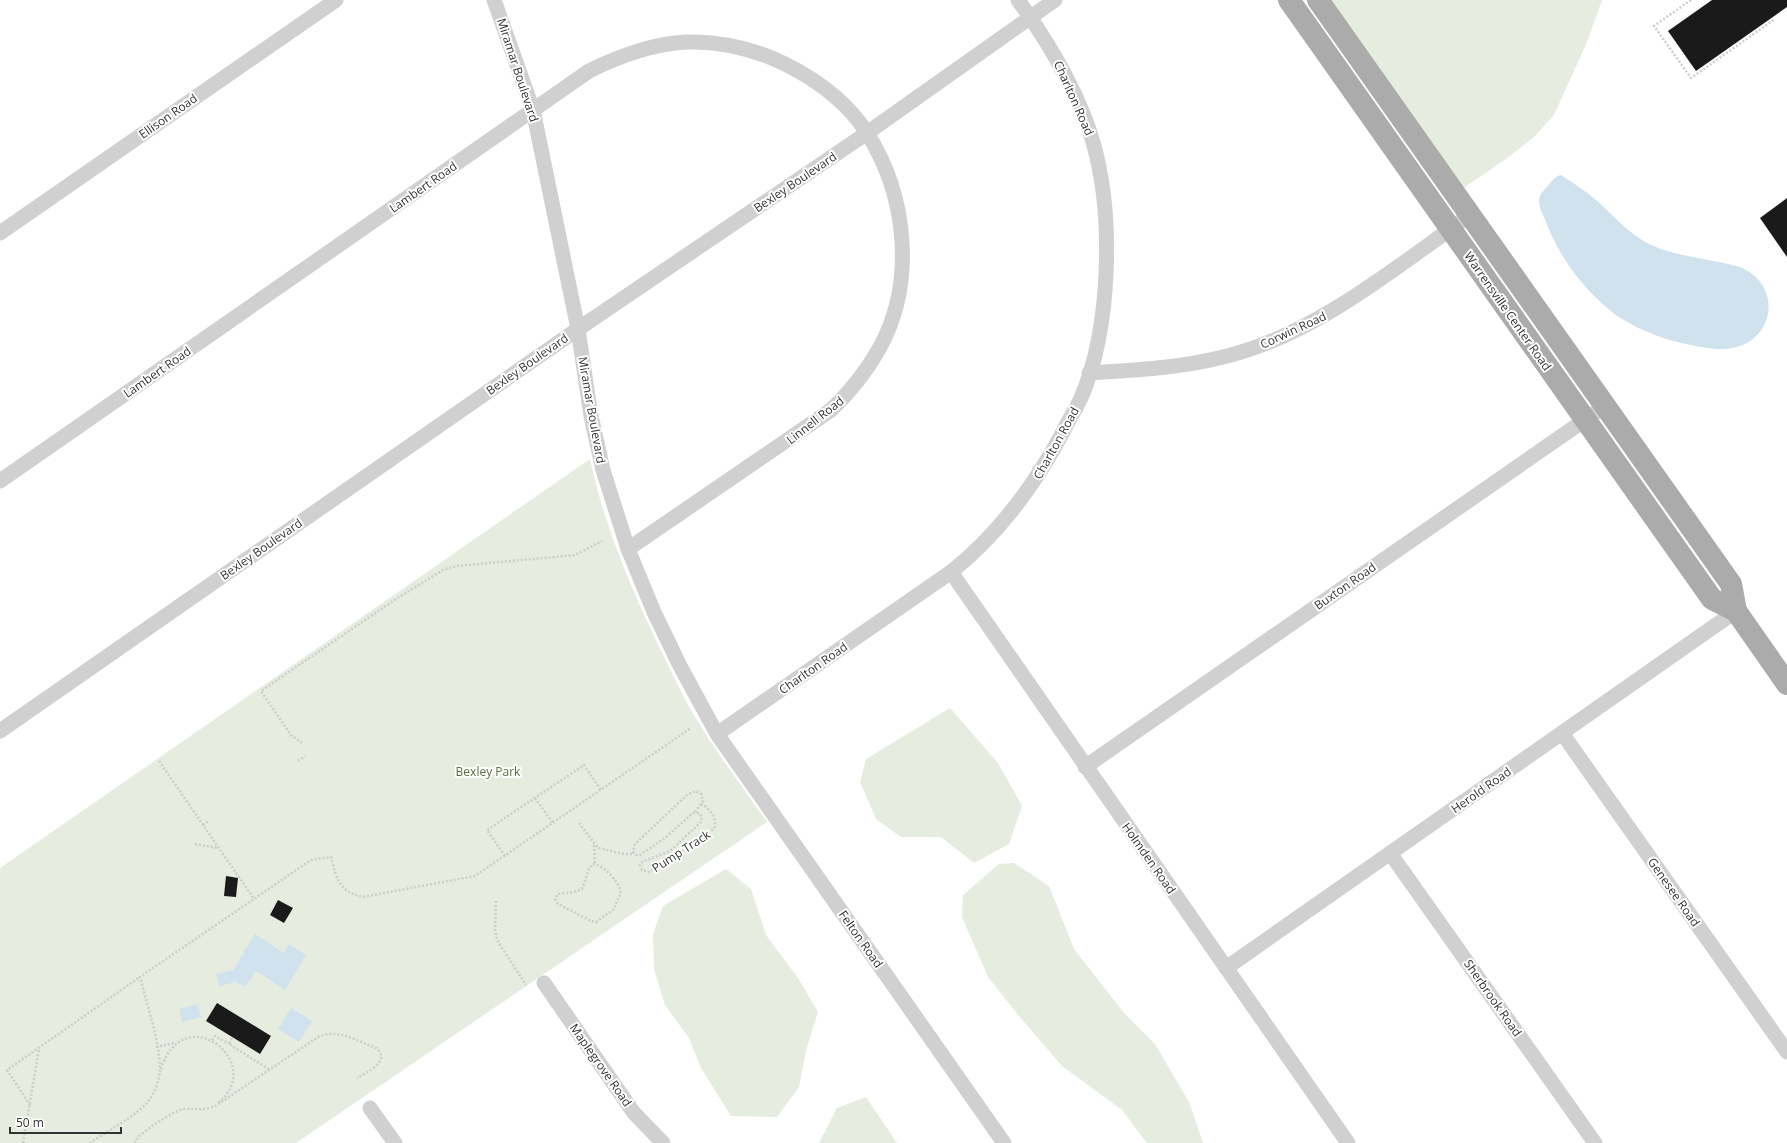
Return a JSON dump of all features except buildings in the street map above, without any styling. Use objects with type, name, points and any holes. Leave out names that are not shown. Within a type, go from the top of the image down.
[{"type":"main road","name":"Warrensville Center Road","points":[[1289,0],[1712,599],[1736,611]]},
{"type":"main road","name":"Warrensville Center Road","points":[[1318,0],[1731,584],[1736,611],[1787,684]]},
{"type":"street","name":"Ellison Road","points":[[0,233],[336,0]]},
{"type":"street","name":"Miramar Boulevard","points":[[494,0],[533,110],[578,329],[591,416],[603,470],[628,549],[654,612],[680,666],[717,734]]},
{"type":"street","points":[[1018,0],[1030,17]]},
{"type":"street","name":"Bexley Boulevard","points":[[0,731],[578,329],[867,133],[1055,0]]},
{"type":"street","name":"Charlton Road","points":[[717,734],[951,572],[971,556],[995,532],[1026,494],[1054,449],[1080,399],[1089,373],[1100,330],[1105,283],[1106,230],[1102,183],[1093,141],[1080,106],[1068,80],[1030,17]]},
{"type":"street","name":"Lambert Road","points":[[0,481],[589,71],[612,60],[660,46],[697,42],[746,48],[792,68],[830,92],[867,133]]},
{"type":"street","name":"Linnell Road","points":[[628,549],[831,410],[851,392],[879,349],[890,323],[898,298],[902,269],[901,229],[892,183],[867,133]]},
{"type":"street","name":"Corwin Road","points":[[1089,373],[1184,366],[1229,356],[1292,333],[1330,312],[1470,215]]},
{"type":"street","name":"Buxton Road","points":[[1085,766],[1605,406]]},
{"type":"street","name":"Holmden Road","points":[[951,572],[1348,1143]]},
{"type":"street","name":"Herold Road","points":[[1226,968],[1736,611]]},
{"type":"street","name":"Genesee Road","points":[[1562,733],[1787,1052]]},
{"type":"street","name":"Felton Road","points":[[717,734],[1004,1143]]},
{"type":"street","name":"Sherbrook Road","points":[[1390,853],[1595,1143]]},
{"type":"street","name":"Maplegrove Road","points":[[544,983],[634,1112],[662,1143]]},
{"type":"street","points":[[370,1108],[395,1143]]},
{"type":"path","points":[[1691,0],[1654,26],[1691,78],[1775,19]]},
{"type":"path","points":[[302,743],[291,736],[261,692],[396,599],[448,568],[575,555],[602,541]]},
{"type":"path","points":[[30,1105],[7,1070],[311,860],[331,857],[338,883],[342,888],[352,894],[367,898],[475,876],[691,728]]},
{"type":"path","points":[[298,760],[305,756]]},
{"type":"path","points":[[159,761],[254,900]]},
{"type":"path","points":[[504,856],[487,830],[584,765],[601,790]]},
{"type":"path","name":"Pump Track","points":[[691,792],[700,792],[703,798],[701,804],[695,812],[655,846],[640,855],[634,854],[633,850],[635,844],[691,792]]},
{"type":"path","points":[[535,798],[553,823]]},
{"type":"path","name":"Pump Track","points":[[695,812],[702,816],[702,822],[670,851],[642,862],[640,865],[642,870],[649,872],[660,866],[714,829],[716,823],[713,816],[707,807],[701,804]]},
{"type":"path","points":[[203,825],[209,821]]},
{"type":"path","points":[[579,823],[594,845],[603,850],[634,854]]},
{"type":"path","points":[[195,844],[218,848]]},
{"type":"path","points":[[594,845],[595,864]]},
{"type":"path","points":[[595,864],[601,867],[617,883],[621,894],[613,910],[599,921],[593,922],[558,904],[555,899],[558,894],[574,892],[582,889],[589,869],[595,864]]},
{"type":"path","points":[[496,901],[495,929],[497,940],[526,985]]},
{"type":"path","points":[[140,977],[160,1070]]},
{"type":"path","points":[[135,1143],[138,1136],[174,1112],[183,1109],[204,1110],[211,1108],[318,1037],[329,1034],[337,1034],[376,1048],[381,1054],[379,1065],[357,1078]]},
{"type":"path","points":[[212,1040],[215,1036],[270,1070]]},
{"type":"path","points":[[156,1047],[194,1037],[212,1040],[220,1046],[229,1057],[234,1073],[231,1087],[228,1092],[211,1108]]},
{"type":"path","points":[[229,1044],[232,1038]]},
{"type":"path","points":[[90,1143],[148,1102],[155,1089],[164,1058],[175,1043]]},
{"type":"path","points":[[23,1143],[40,1048]]},
{"type":"green space","points":[[1318,0],[1602,0],[1587,42],[1554,115],[1535,136],[1510,156],[1455,194]]},
{"type":"green space","name":"Bexley Park","points":[[590,459],[596,485],[612,536],[641,609],[664,657],[684,698],[698,722],[767,822],[296,1143],[0,1143],[0,868]]},
{"type":"green space","points":[[950,708],[998,763],[1022,806],[1009,844],[974,863],[941,837],[901,837],[876,819],[860,782],[866,759]]},
{"type":"green space","points":[[1014,863],[1049,886],[1074,949],[1125,1014],[1155,1044],[1189,1102],[1203,1143],[1147,1143],[1122,1110],[1062,1066],[988,977],[962,917],[963,895],[999,864]]},
{"type":"green space","points":[[726,869],[751,889],[766,935],[798,978],[818,1012],[806,1050],[799,1087],[777,1117],[731,1116],[701,1068],[689,1038],[665,1005],[654,969],[653,934],[663,906]]},
{"type":"green space","points":[[866,1097],[897,1143],[819,1143],[837,1108]]},
{"type":"water","points":[[1561,175],[1588,193],[1628,230],[1649,244],[1681,255],[1736,266],[1745,269],[1752,274],[1763,287],[1767,295],[1768,312],[1762,330],[1749,342],[1734,348],[1707,348],[1657,336],[1633,325],[1612,312],[1590,292],[1571,269],[1556,244],[1541,210],[1539,199],[1543,191],[1553,180]]},
{"type":"water","points":[[255,934],[284,953],[289,944],[306,955],[285,990],[256,971],[245,987],[236,982],[219,986],[216,974],[233,970]]},
{"type":"water","points":[[198,1004],[201,1017],[182,1022],[179,1009]]},
{"type":"water","points":[[291,1008],[312,1021],[299,1042],[278,1029]]}]
